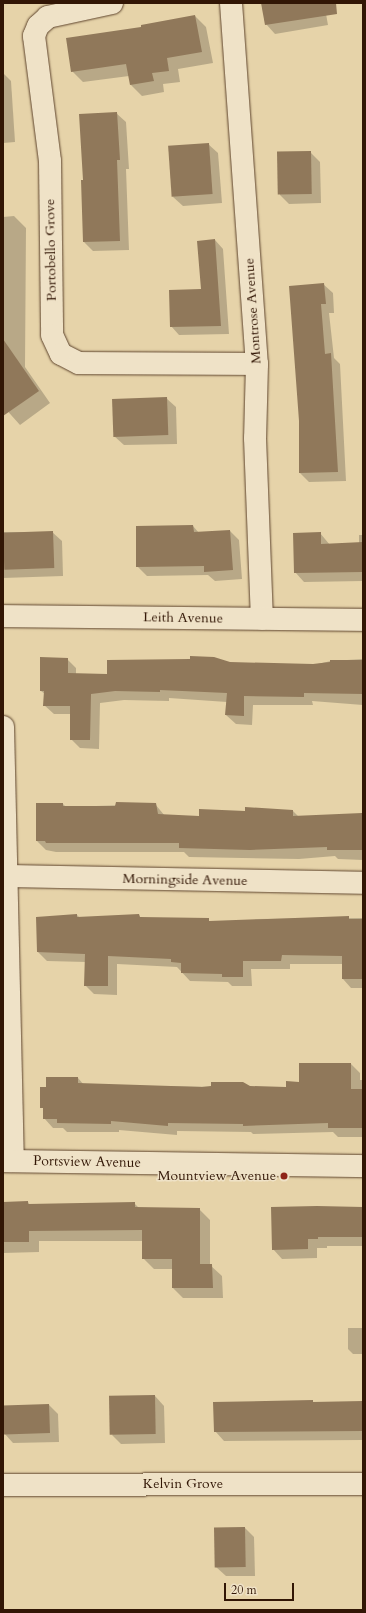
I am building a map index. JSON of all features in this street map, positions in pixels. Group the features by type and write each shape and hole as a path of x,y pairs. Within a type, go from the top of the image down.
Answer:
{"street":[{"name":"Portobello Grove","path":"112,3 48,17 38,26 34,36 50,161 52,335 61,354 78,363 257,364"},
{"name":"Montrose Avenue","path":"231,3 257,364 255,438 262,619"},
{"name":"Leith Avenue","path":"3,616 363,620"},
{"path":"3,727 6,876 8,1161"},
{"name":"Morningside Avenue","path":"6,876 363,883"},
{"name":"Portsview Avenue","path":"8,1161 363,1166"},
{"name":"Kelvin Grove","path":"3,1485 363,1484"}],"building":[{"path":"261,3 336,3 337,14 265,25"},
{"path":"195,15 202,52 167,58 169,71 152,73 154,81 130,85 126,64 71,72 66,38 141,27 141,25"},
{"path":"117,112 120,160 117,160 120,241 83,242 81,180 83,180 79,114"},
{"path":"209,143 213,194 172,197 168,146"},
{"path":"311,151 312,194 278,195 277,152"},
{"path":"215,239 221,326 170,327 169,290 201,289 197,241"},
{"path":"324,283 326,304 321,304 325,354 331,353 338,472 299,473 299,421 289,286"},
{"path":"3,339 39,391 3,416"},
{"path":"167,397 168,435 113,437 112,399"},
{"path":"193,525 194,532 230,530 233,570 204,572 204,566 136,567 136,526"},
{"path":"53,531 54,568 4,570 3,533"},
{"path":"321,532 321,544 363,542 363,572 294,573 293,533"},
{"path":"190,656 214,657 230,662 313,664 330,662 330,660 363,660 363,694 304,693 304,697 244,696 244,716 225,715 227,693 160,690 160,692 115,691 91,694 90,740 70,740 70,706 43,706 44,691 40,691 40,657 68,658 68,673 107,674 107,660 190,659"},
{"path":"116,802 156,803 158,814 199,816 199,809 245,811 245,807 293,810 293,816 362,813 363,850 327,850 327,847 250,850 179,848 179,843 46,843 45,841 36,841 36,803 63,803 63,806 115,806"},
{"path":"77,914 77,917 139,914 140,917 209,918 209,921 349,916 349,919 363,919 363,979 342,979 342,956 282,955 281,961 243,961 243,977 222,977 222,974 181,973 181,963 171,962 171,959 108,956 108,986 84,986 85,954 37,952 36,917"},
{"path":"299,1063 351,1063 351,1089 363,1089 363,1128 328,1128 328,1123 243,1126 243,1124 168,1123 168,1126 111,1121 111,1124 57,1123 57,1119 43,1119 43,1108 40,1108 40,1087 46,1087 46,1077 78,1077 78,1083 202,1087 211,1086 211,1082 243,1082 250,1086 286,1087 286,1081 299,1082"},
{"path":"28,1201 28,1204 135,1202 135,1207 200,1208 200,1264 212,1264 213,1288 172,1288 172,1259 142,1259 142,1230 29,1231 29,1242 3,1242 3,1202"},
{"path":"271,1207 363,1207 363,1237 318,1237 318,1239 308,1239 308,1249 272,1250"},
{"path":"155,1395 156,1434 110,1435 109,1396"},
{"path":"313,1400 313,1402 363,1401 363,1431 214,1432 213,1402"},
{"path":"49,1404 50,1433 4,1435 3,1406"},
{"path":"245,1527 246,1567 215,1568 214,1528"}],"place":[{"name":"Mountview Avenue","path":"284,1176"}]}
